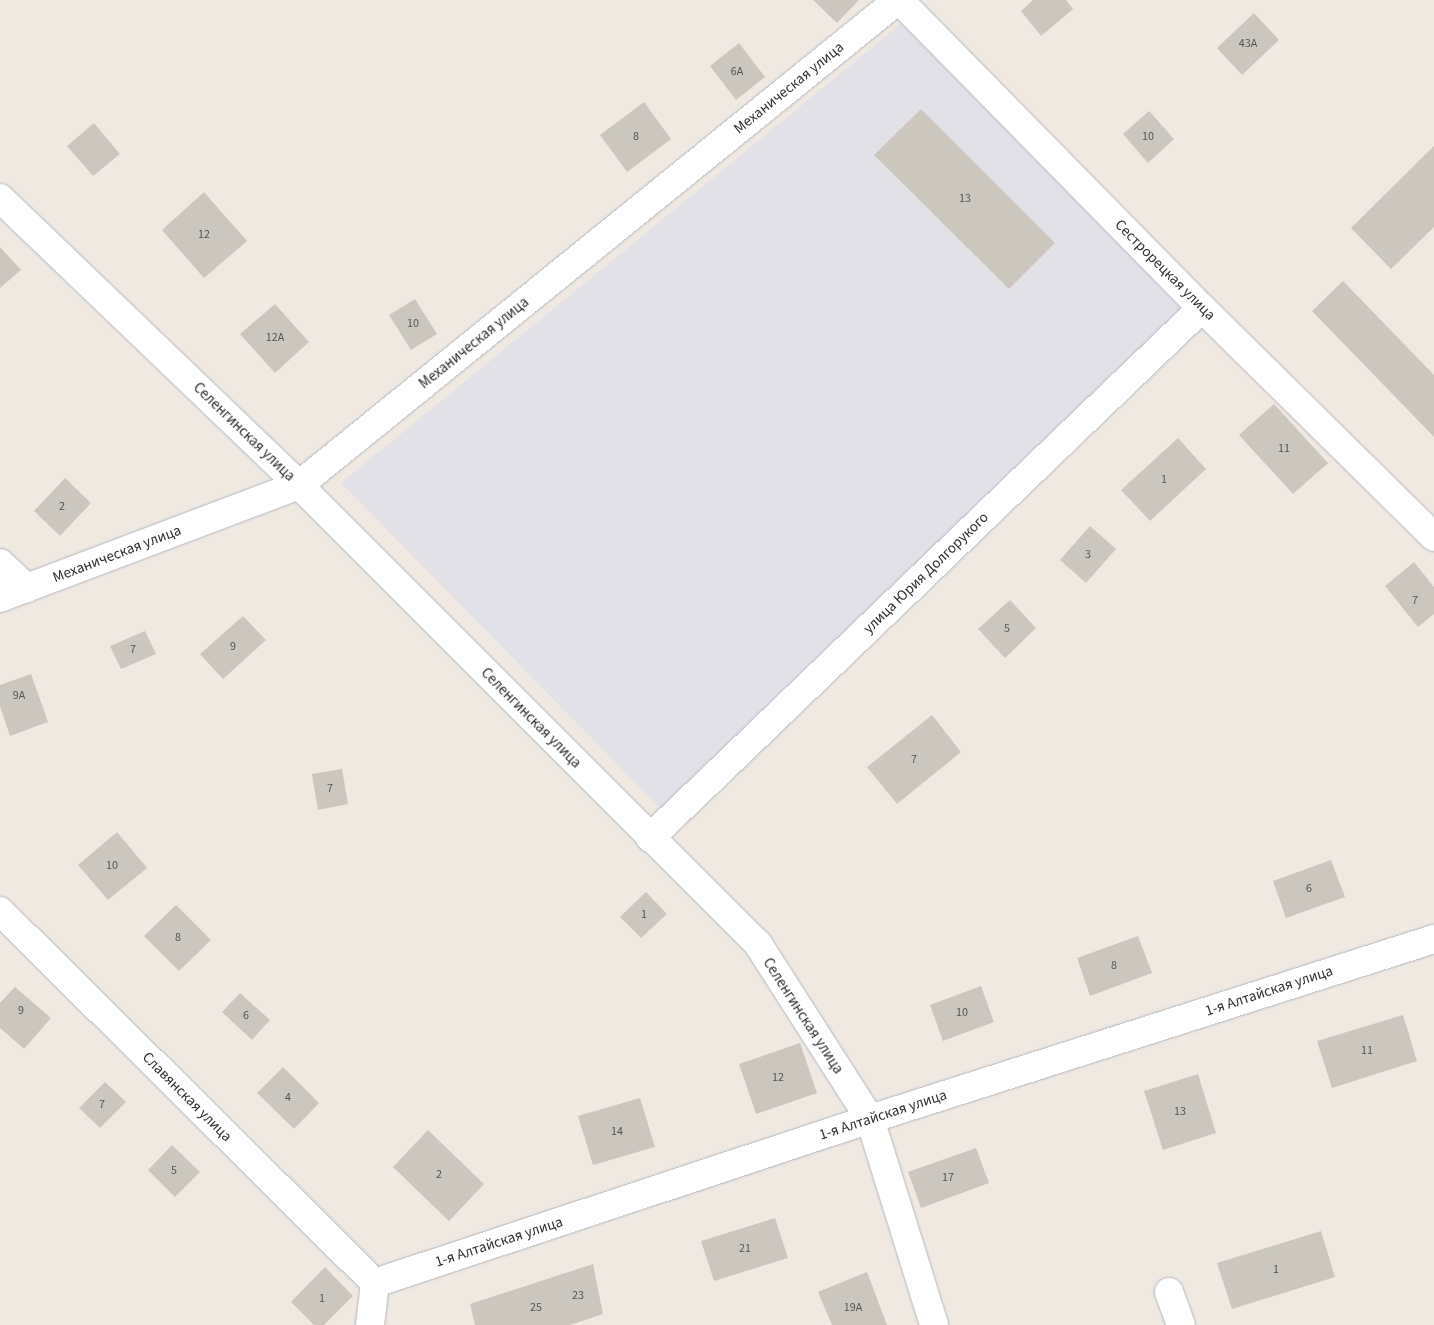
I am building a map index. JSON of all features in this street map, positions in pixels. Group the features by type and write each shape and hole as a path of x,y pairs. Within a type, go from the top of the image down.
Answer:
{"street":[{"name":"Сестрорецкая улица","path":"899,0 1202,308 1434,537"},
{"name":"Механическая улица","path":"0,598 300,485 899,0"},
{"name":"Селенгинская улица","path":"0,198 300,485 650,838 758,944 870,1119 934,1325"},
{"name":"улица Юрия Долгорукого","path":"650,838 1202,308"},
{"path":"0,563 27,588"},
{"name":"Славянская улица","path":"0,911 375,1283"},
{"name":"1-я Алтайская улица","path":"375,1283 870,1119 1434,939"},
{"path":"370,1325 375,1283"},
{"path":"1169,1292 1181,1325"}],"shaded area":[{"path":"902,23 1192,310 666,814 341,483"}],"building":[{"path":"813,0 859,0 837,23"},
{"path":"1033,0 1066,0 1073,9 1041,36 1021,11"},
{"path":"1254,13 1279,40 1242,75 1217,48"},
{"path":"739,43 765,77 736,100 710,66"},
{"path":"644,102 671,139 627,172 600,135"},
{"path":"921,109 1055,243 1009,289 874,155"},
{"path":"1149,111 1174,139 1148,163 1123,134"},
{"path":"94,123 120,154 93,176 67,146"},
{"path":"1434,146 1434,227 1391,269 1351,228"},
{"path":"204,192 247,241 204,278 162,230"},
{"path":"0,247 21,270 0,288"},
{"path":"1343,281 1434,375 1434,437 1312,311"},
{"path":"415,299 437,334 411,350 389,315"},
{"path":"275,304 309,342 275,373 240,334"},
{"path":"1274,404 1328,463 1293,494 1239,435"},
{"path":"1178,438 1206,469 1150,521 1121,490"},
{"path":"65,478 91,503 60,536 34,511"},
{"path":"1090,526 1116,549 1086,583 1060,560"},
{"path":"1414,562 1434,587 1434,614 1418,627 1385,586"},
{"path":"1010,600 1036,628 1005,658 978,629"},
{"path":"243,616 266,640 223,679 200,654"},
{"path":"145,631 156,654 121,669 110,646"},
{"path":"31,674 48,722 10,736 0,706 0,685"},
{"path":"932,715 961,752 897,804 867,767"},
{"path":"342,769 348,804 318,810 312,774"},
{"path":"117,832 147,868 108,900 78,865"},
{"path":"1331,860 1345,897 1286,918 1273,881"},
{"path":"646,892 667,914 641,938 620,917"},
{"path":"176,905 211,940 179,971 144,936"},
{"path":"1138,936 1152,973 1090,996 1077,958"},
{"path":"981,986 994,1022 943,1041 930,1005"},
{"path":"15,987 51,1018 24,1049 0,1028 0,1003"},
{"path":"240,993 270,1020 252,1040 222,1012"},
{"path":"1403,1015 1417,1061 1332,1088 1317,1041"},
{"path":"800,1043 817,1093 756,1114 739,1064"},
{"path":"283,1067 319,1103 294,1129 257,1093"},
{"path":"1198,1074 1216,1133 1163,1150 1144,1091"},
{"path":"105,1082 126,1102 100,1128 79,1108"},
{"path":"640,1098 655,1147 593,1165 578,1116"},
{"path":"428,1130 484,1184 449,1221 393,1167"},
{"path":"172,1145 200,1172 175,1197 148,1170"},
{"path":"976,1148 989,1183 921,1208 908,1172"},
{"path":"775,1218 788,1258 714,1281 701,1241"},
{"path":"1321,1231 1335,1277 1232,1309 1217,1263"},
{"path":"593,1264 603,1314 570,1325 475,1325 470,1304"},
{"path":"325,1267 353,1296 324,1325 314,1325 291,1302"},
{"path":"867,1272 887,1325 832,1325 818,1292"}]}
